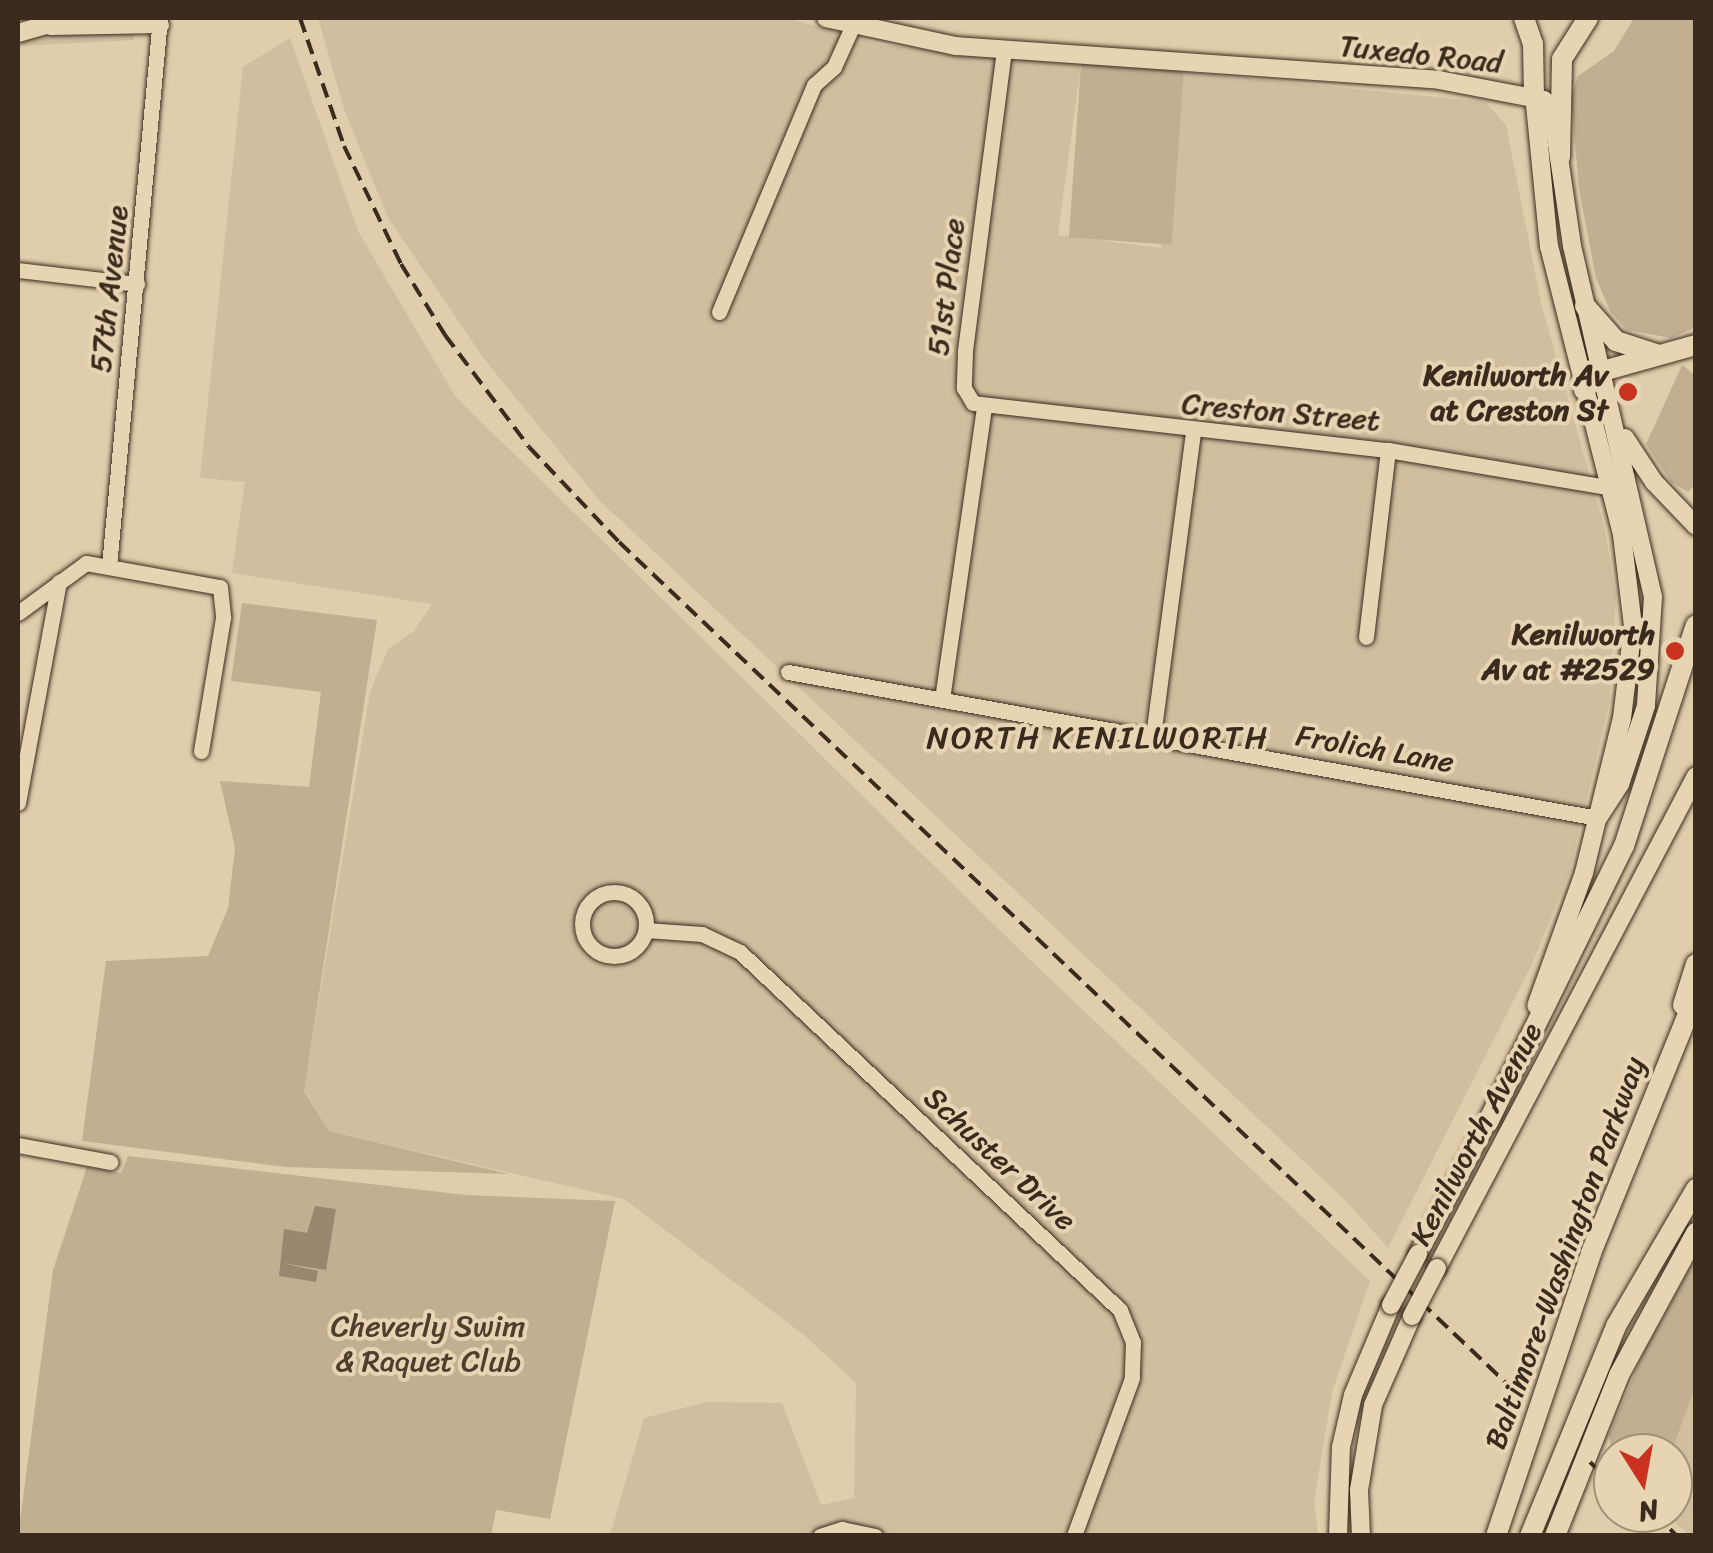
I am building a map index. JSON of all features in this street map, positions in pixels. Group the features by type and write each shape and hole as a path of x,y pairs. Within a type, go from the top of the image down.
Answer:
{"highway":[{"path":"1524,18 1533,44 1534,94"},
{"path":"1534,94 1553,80 1588,18"},
{"path":"1560,157 1562,59"},
{"path":"1585,306 1623,346 1646,354 1686,349"},
{"path":"1584,390 1603,371 1686,349"},
{"path":"1488,1122 1624,846 1696,625"},
{"path":"1664,1064 1696,964"},
{"name":"Baltimore-Washington Parkway","path":"1496,1536 1591,1252 1664,1064 1696,994"},
{"path":"1530,1536 1616,1326 1696,1189"},
{"path":"1555,1536 1619,1375 1696,1233"}],"main road":[{"path":"18,33 70,18"},
{"name":"Tuxedo Road","path":"826,18 927,42 1423,78 1534,94"},
{"name":"Kenilworth Avenue","path":"1534,94 1553,116 1585,306 1651,578 1653,660 1632,751 1598,818"},
{"name":"Kenilworth Avenue","path":"1338,1536 1341,1447 1352,1394 1391,1305 1488,1122 1568,926 1598,818 1632,640 1630,582 1546,230 1534,94"},
{"path":"1612,410 1646,473 1696,526"},
{"path":"1630,490 1681,512"},
{"name":"Kenilworth Avenue","path":"1361,1536 1359,1490 1373,1405 1412,1316 1696,776"}],"street":[{"path":"44,27 160,21"},
{"name":"57th Avenue","path":"109,566 160,21"},
{"path":"720,312 814,85 834,67 854,25"},
{"name":"51st Place","path":"984,408 967,397 964,362 1004,50"},
{"path":"18,270 137,284"},
{"path":"942,698 984,408"},
{"name":"Creston Street","path":"984,408 1388,450 1630,490"},
{"path":"1153,736 1193,432"},
{"path":"1366,637 1388,450"},
{"path":"18,613 86,564 220,587 220,642 201,750"},
{"path":"18,802 59,582"},
{"name":"Frolich Lane","path":"788,672 1598,818"},
{"path":"624,893 644,910 646,930 632,951 603,955 583,934 582,915 599,895 624,893"},
{"name":"Schuster Drive","path":"646,930 702,934 740,952 1120,1310 1133,1342 1132,1378 1074,1536"},
{"path":"18,1145 110,1162"},
{"path":"820,1536 842,1529 875,1536"}],"shaded area":[{"path":"18,18 134,18 134,40 18,46"},
{"path":"318,18 787,18 882,45 1081,64 1058,235 1161,248 1184,72 1485,102 1506,125 1541,303 1604,526 1616,597 1609,704 1569,874 1531,966 1388,1248 1347,1202 599,500 485,360 388,218 344,109"},
{"path":"290,38 358,231 455,396 1027,957 1370,1281 1332,1392 1314,1501 1318,1535 610,1535 644,1418 706,1402 782,1403 821,1505 854,1498 856,1383 804,1335 624,1199 329,1131 304,1090 370,692 388,649 414,631 432,604 232,573 245,482 200,478 243,67"},
{"path":"315,1206 336,1209 326,1270 282,1263 318,1271 316,1282 279,1276 284,1229 307,1233"},
{"path":"1695,1388 1695,1535 1687,1533 1693,1533 1693,1433 1678,1433"}],"green space":[{"path":"1634,18 1695,18 1696,327 1671,338 1627,330 1610,311 1596,278 1579,189 1571,97 1578,76 1614,51"},
{"path":"1081,64 1184,71 1172,245 1069,238"},
{"path":"1682,365 1695,375 1695,484 1688,492 1671,482 1646,444"},
{"path":"242,603 377,620 304,1091 329,1131 509,1174 286,1167 82,1141 106,961 208,956 228,908 235,848 220,781 309,787 321,692 231,681"},
{"name":"Cheverly Swim & Raquet Club","path":"128,1156 466,1195 615,1201 550,1519 496,1510 491,1536 18,1536 53,1270 87,1167 121,1173"},
{"path":"1695,1259 1695,1388 1678,1433 1610,1433 1642,1356"}],"railway":[{"path":"300,18 344,146 401,264 445,335 529,447 619,542 1520,1396"},
{"path":"1590,1462 1593,1465"},
{"path":"1674,1533 1677,1536"}],"place":[{"name":"Kenilworth Av at Creston St","path":"1628,392"},
{"name":"Kenilworth Av at #2529","path":"1675,651"}],"district":[{"name":"NORTH KENILWORTH","path":"1098,738"}]}
